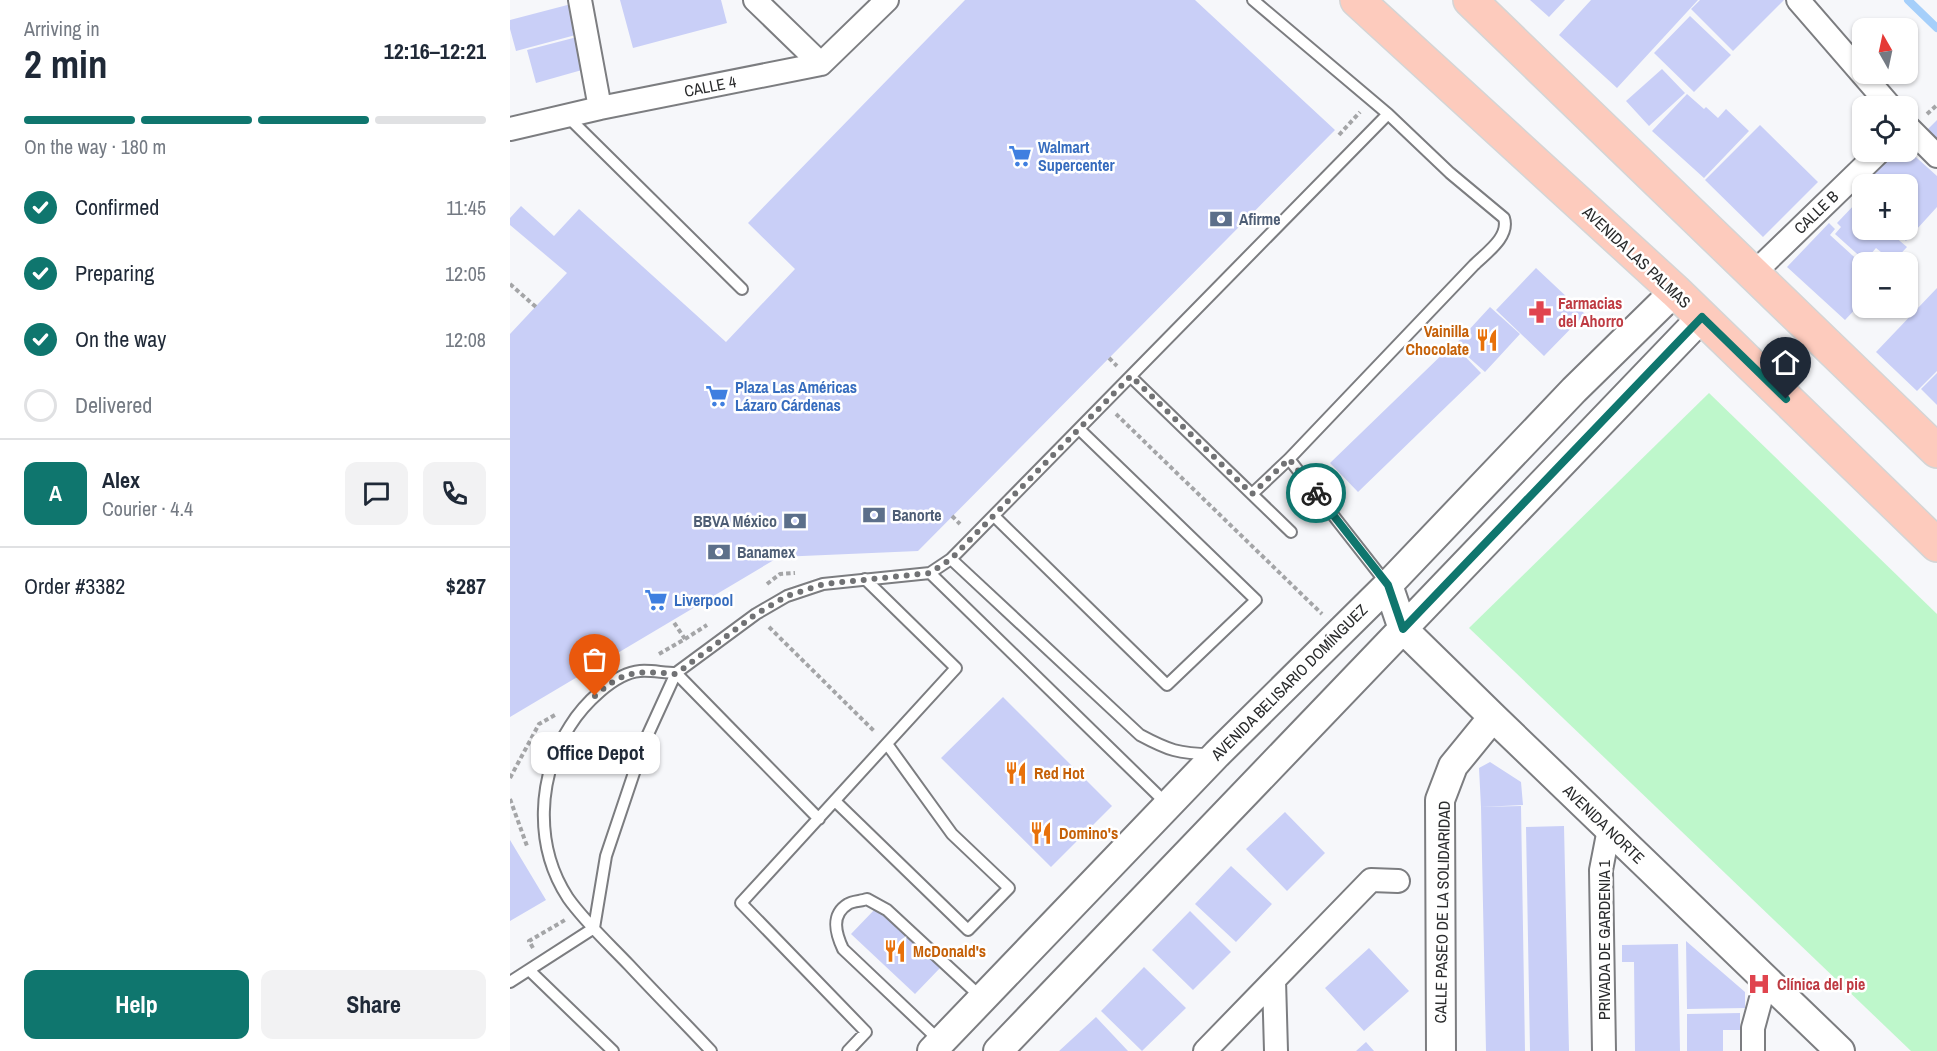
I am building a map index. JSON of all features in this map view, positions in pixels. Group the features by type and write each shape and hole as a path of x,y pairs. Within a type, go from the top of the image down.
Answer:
{"main road":[{"name":"AVENIDA LAS PALMAS","path":"1357,0 1675,291 1937,545"},
{"path":"1470,0 1937,451"}],"street":[{"path":"580,0 600,108"},
{"path":"755,0 821,64 887,0"},
{"path":"1798,0 1881,96"},
{"name":"CALLE 4","path":"510,129 600,108 821,64"},
{"path":"1918,137 1937,156"},
{"name":"CALLE B","path":"1754,273 1868,162"},
{"name":"AVENIDA BELISARIO DOMÍNGUEZ","path":"937,1046 1216,754 1388,585 1574,390 1675,291"},
{"path":"998,1051 1702,317"},
{"path":"1574,390 1605,417"},
{"name":"AVENIDA NORTE","path":"1388,585 1403,629 1840,1051"},
{"name":"CALLE PASEO DE LA SOLIDARIDAD","path":"1441,1051 1440,800 1453,766 1492,717"},
{"name":"PRIVADA DE GARDENIA 1","path":"1604,1051 1601,870 1609,829"},
{"path":"1206,1051 1371,880 1398,881"},
{"path":"1274,980 1276,1051"},
{"path":"1753,1051 1753,1029 1766,980"}],"lane":[{"path":"1252,494 1289,459 1503,235 1506,225 1504,218 1450,173 1388,114 1254,0"},
{"path":"510,982 594,928 606,856 644,743 676,674 756,614 787,596 824,584 930,573 951,559 1388,114"},
{"path":"567,115 742,289"},
{"path":"1131,376 1291,532"},
{"path":"994,516 1167,685 1256,600 1079,429"},
{"path":"1289,459 1388,585"},
{"path":"951,559 1140,735 1161,746 1185,754 1216,754"},
{"path":"930,573 1168,805"},
{"path":"848,1051 866,1032 741,903 956,668 865,579"},
{"path":"711,1051 594,928 568,897 551,861 543,822 546,782 558,744 580,710 610,683 638,671 676,674 819,819"},
{"path":"835,801 968,930 1009,888 952,834 887,744"},
{"path":"937,1046 843,949 836,932 837,916 848,904 867,899 887,910 983,998"},
{"path":"529,970 613,1051"}],"path":[{"path":"1331,143 1371,100"},
{"path":"510,284 536,307"},
{"path":"1109,358 1119,368 1094,394 1339,631"},
{"path":"952,516 962,526"},
{"path":"802,572 780,574 747,600 756,614 887,744"},
{"path":"685,639 712,622"}],"green space":[{"path":"1709,393 1937,614 1937,1051 1911,1051 1469,628"}],"building":[{"path":"620,0 721,0 727,23 633,48"},
{"path":"965,0 1195,0 1335,130 918,551 779,557 510,717 510,334 567,273 510,225 510,218 521,206 554,236 579,209 726,342 795,269 748,223"},
{"path":"1530,0 1565,0 1549,17"},
{"path":"1591,0 1698,0 1617,88 1559,35"},
{"path":"1700,0 1784,0 1733,51 1691,9"},
{"path":"575,3 583,33 516,51 510,20"},
{"path":"1690,16 1731,55 1694,92 1654,53"},
{"path":"581,36 589,68 536,83 527,50"},
{"path":"1662,69 1685,93 1649,126 1626,101"},
{"path":"1687,94 1718,118 1726,109 1749,131 1704,178 1652,131"},
{"path":"1937,120 1937,140 1927,130"},
{"path":"1760,125 1818,182 1763,237 1705,180"},
{"path":"1918,159 1937,176 1937,207 1918,228 1918,174 1872,174 1884,162 1918,162"},
{"path":"1852,207 1852,240 1899,240 1907,247 1902,252 1881,252 1876,248 1873,252 1855,252 1835,234 1841,227 1837,223"},
{"path":"1829,223 1835,229 1830,235 1852,255 1852,313 1845,320 1787,267"},
{"name":"Farmacias del Ahorro","path":"1536,268 1585,314 1544,356 1496,310"},
{"path":"1937,288 1937,371 1917,391 1876,352 1908,318 1918,318 1918,308"},
{"name":"Vainilla Chocolate","path":"1490,307 1520,334 1485,372 1455,345"},
{"path":"1453,344 1481,373 1358,492 1330,463"},
{"path":"1937,373 1937,405 1921,389"},
{"path":"1003,697 1112,806 1051,867 941,758"},
{"path":"1490,762 1521,782 1523,805 1481,807 1479,768"},
{"path":"1521,806 1525,1051 1486,1051 1481,807"},
{"path":"1285,812 1325,853 1287,891 1246,849"},
{"path":"1564,826 1569,1051 1530,1051 1526,827"},
{"path":"510,840 546,900 510,921"},
{"path":"1231,866 1272,904 1236,942 1195,904"},
{"name":"McDonald's","path":"876,908 940,968 915,994 851,934"},
{"path":"1190,911 1231,952 1193,990 1152,950"},
{"path":"1686,941 1745,992 1745,1008 1687,1009"},
{"path":"1678,944 1680,1051 1635,1051 1634,962 1622,962 1622,945"},
{"path":"1369,948 1409,991 1364,1031 1325,988"},
{"path":"1144,967 1186,1008 1142,1051 1101,1011"},
{"path":"1740,1013 1740,1030 1723,1030 1723,1051 1687,1051 1687,1014"},
{"path":"1096,1017 1128,1051 1059,1051"},
{"path":"1366,1042 1374,1051 1356,1051"}],"waterway":[{"path":"1908,0 1937,28"}],"way so far":[{"path":"595,696 610,683 638,671 676,674 718,640 787,596 824,584 930,573 951,559 1131,376 1252,494 1289,459 1316,493"}],"place":[{"name":"Walmart Supercenter","path":"1020,156"},
{"name":"Afirme","path":"1221,219"},
{"name":"Farmacias del Ahorro","path":"1540,312"},
{"name":"Vainilla Chocolate","path":"1487,340"},
{"name":"Plaza Las Américas Lázaro Cárdenas","path":"717,396"},
{"name":"Banorte","path":"874,515"},
{"name":"BBVA México","path":"795,521"},
{"name":"Banamex","path":"719,552"},
{"name":"Liverpool","path":"656,600"},
{"name":"Office Depot","path":"595,696"},
{"name":"Red Hot","path":"1016,773"},
{"name":"Domino's","path":"1041,833"},
{"name":"McDonald's","path":"895,951"},
{"name":"Clínica del pie","path":"1759,984"}],"route":[{"path":"1316,493 1388,585 1403,629 1702,317 1786,399"}]}
